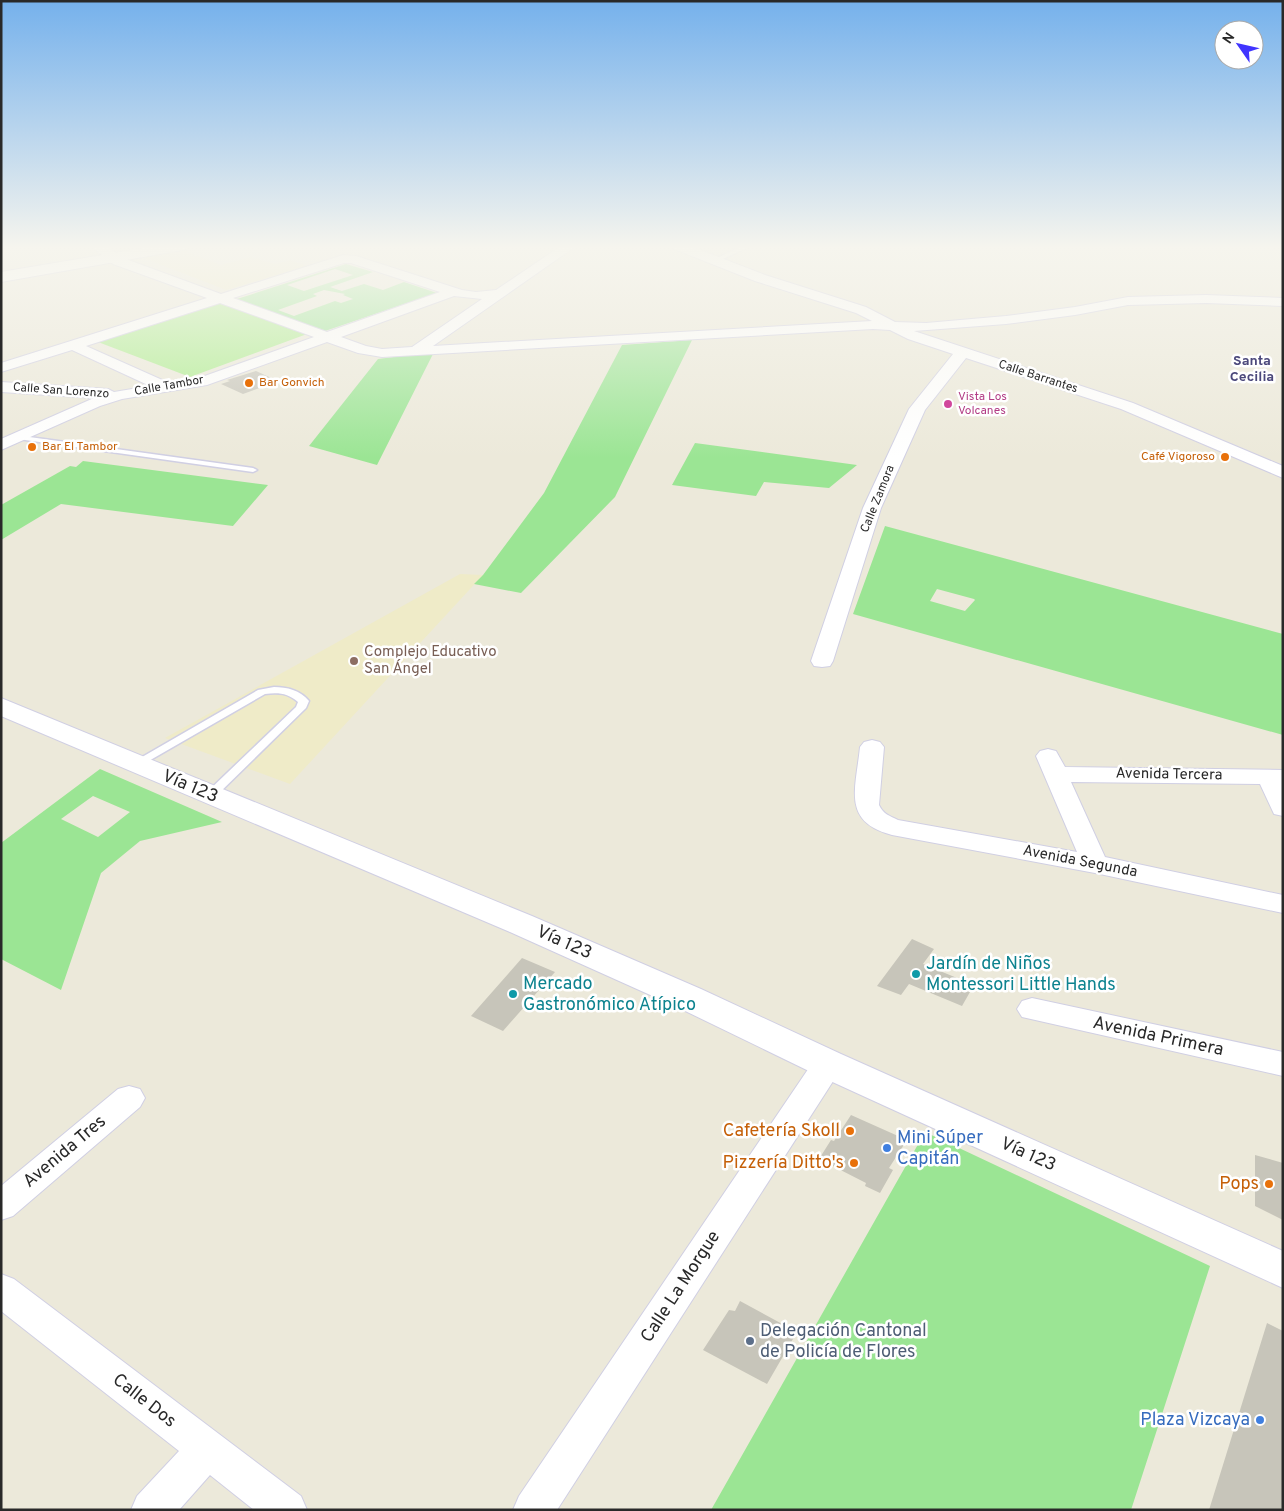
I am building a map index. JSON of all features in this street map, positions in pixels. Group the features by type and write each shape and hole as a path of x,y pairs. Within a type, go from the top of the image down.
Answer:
{"main road":[{"name":"Vía 123","path":"1,706 527,927 689,998 828,1064 1283,1270"}],"street":[{"path":"1,368 163,317"},
{"path":"271,317 371,352 412,353 490,346 894,325 926,327 1032,317"},
{"name":"Calle Tambor","path":"1,445 94,403 120,395 202,382 384,317"},
{"path":"412,353 464,317"},
{"name":"Calle Barrantes","path":"875,317 914,336 1127,406 1175,425 1282,473"},
{"path":"73,346 168,388"},
{"name":"Calle Zamora","path":"822,661 872,508 917,409 962,352"},
{"name":"Calle San Lorenzo","path":"1,387 120,395"},
{"name":"Avenida Segunda","path":"872,747 867,805 870,813 878,822 892,827 1095,864 1283,904"},
{"name":"Avenida Tercera","path":"1095,864 1052,765 1276,777"},
{"path":"1276,777 1283,808"},
{"name":"Avenida Primera","path":"1032,1009 1283,1064"},
{"name":"Calle La Morgue","path":"533,1510 828,1064"},
{"name":"Avenida Tres","path":"1,1206 129,1098"},
{"name":"Calle Dos","path":"1,1290 287,1510"},
{"path":"151,1510 207,1450"}],"lane":[{"path":"18,438 253,470"},
{"path":"136,764 262,692 276,688 299,696 304,701 300,708 210,795"}],"shaded area":[{"name":"Complejo Educativo San Ángel","path":"460,574 483,575 290,784 165,738"}],"green space":[{"path":"176,317 260,317 307,334 190,377 98,342"},
{"path":"285,317 368,317 325,331"},
{"path":"692,340 615,497 521,593 474,584 483,575 544,493 622,345"},
{"path":"434,352 377,465 309,446 378,359"},
{"path":"695,443 857,465 829,488 764,482 756,496 672,485"},
{"path":"83,461 268,485 233,526 61,504 1,540 1,505 70,466 76,467"},
{"path":"885,526 1283,634 1283,735 853,614","holes":["937,589 974,599 965,611 930,601"]},
{"path":"100,769 222,822 140,841 101,873 61,990 1,959 1,843","holes":["93,796 130,812 98,837 61,819"]},
{"path":"925,1132 1210,1266 1131,1510 711,1510"}],"building":[{"name":"Bar Gonvich","path":"256,371 278,381 243,394 221,384 230,381 227,380"},
{"name":"Jardín de Niños Montessori Little Hands","path":"912,939 934,949 923,964 974,985 962,1006 909,984 901,995 877,986"},
{"name":"Mercado Gastronómico Atípico","path":"522,958 555,972 503,1031 471,1016"},
{"path":"851,1115 907,1140 889,1168 893,1170 880,1193 865,1186 866,1183 819,1159 831,1140 834,1141"},
{"name":"Pops","path":"1255,1155 1283,1163 1283,1220 1255,1206"},
{"name":"Delegación Cantonal de Policía de Flores","path":"740,1301 797,1332 767,1384 703,1350 729,1310 735,1311"},
{"name":"Plaza Vizcaya","path":"1267,1323 1283,1331 1283,1510 1209,1510"}],"place":[{"name":"Bar Gonvich","path":"249,383"},
{"name":"Vista Los Volcanes","path":"948,404"},
{"name":"Bar El Tambor","path":"32,447"},
{"name":"Café Vigoroso","path":"1225,457"},
{"name":"Complejo Educativo San Ángel","path":"354,661"},
{"name":"Jardín de Niños Montessori Little Hands","path":"916,974"},
{"name":"Mercado Gastronómico Atípico","path":"513,994"},
{"name":"Cafetería Skoll","path":"850,1131"},
{"name":"Mini Súper Capitán","path":"887,1148"},
{"name":"Pizzería Ditto's","path":"854,1163"},
{"name":"Pops","path":"1269,1184"},
{"name":"Delegación Cantonal de Policía de Flores","path":"750,1341"},
{"name":"Plaza Vizcaya","path":"1260,1420"}],"district":[{"name":"Santa Cecilia","path":"1252,370"}]}
